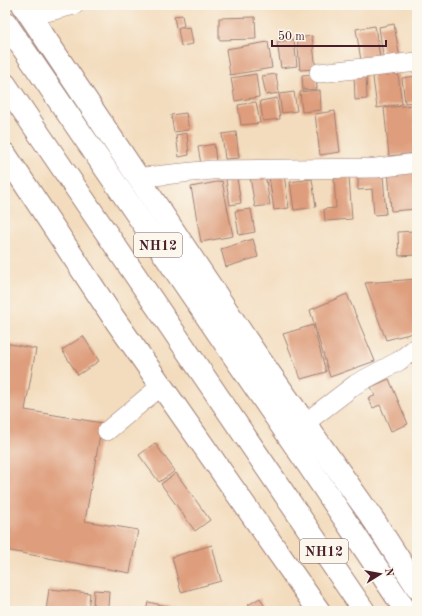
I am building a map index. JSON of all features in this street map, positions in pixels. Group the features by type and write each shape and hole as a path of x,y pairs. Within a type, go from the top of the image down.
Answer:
{"main road":[{"path":"27,10 256,354 375,522 417,587"},
{"name":"NH12","path":"5,22 311,469 406,611"},
{"name":"NH12","path":"5,84 364,611"},
{"path":"5,154 111,314 318,611"}],"street":[{"path":"27,10 74,5"},
{"path":"319,73 417,62"},
{"path":"139,179 144,177 212,170 376,168 417,163"},
{"path":"305,423 356,384 400,361 417,347"},
{"path":"107,431 161,386"}],"building":[{"path":"182,15 184,26 176,28 174,16"},
{"path":"255,17 256,39 219,40 219,18"},
{"path":"394,24 400,59 384,62 379,27"},
{"path":"375,26 381,64 362,67 356,29"},
{"path":"190,27 193,44 181,46 178,29"},
{"path":"312,36 316,69 300,70 297,38"},
{"path":"294,39 297,66 281,68 277,42"},
{"path":"268,42 272,68 230,75 226,49"},
{"path":"397,67 402,104 377,108 372,70"},
{"path":"256,74 259,97 235,101 231,78"},
{"path":"276,74 279,93 266,95 262,76"},
{"path":"316,74 317,89 303,90 302,75"},
{"path":"354,74 366,74 367,99 355,100"},
{"path":"416,76 417,102 405,103 402,78"},
{"path":"320,90 321,110 302,112 300,92"},
{"path":"294,92 297,111 282,113 279,94"},
{"path":"277,98 280,119 263,121 260,101"},
{"path":"256,102 260,123 241,125 238,105"},
{"path":"413,105 417,153 389,156 384,108"},
{"path":"335,111 340,152 320,155 315,114"},
{"path":"186,113 189,130 174,132 171,115"},
{"path":"236,132 239,158 225,159 222,134"},
{"path":"187,133 189,155 179,157 176,135"},
{"path":"214,144 216,162 201,164 198,147"},
{"path":"416,167 417,209 391,211 388,169"},
{"path":"265,174 270,205 255,207 250,177"},
{"path":"284,175 289,208 274,210 269,177"},
{"path":"383,175 386,214 374,215 372,189 358,190 358,178"},
{"path":"349,177 352,219 325,221 324,209 336,208 334,178"},
{"path":"237,178 241,203 230,205 226,180"},
{"path":"312,179 316,207 294,210 290,182"},
{"path":"222,181 233,236 201,242 191,187"},
{"path":"251,209 255,232 239,235 235,211"},
{"path":"414,231 416,255 399,256 398,232"},
{"path":"253,239 258,257 226,267 221,249"},
{"path":"417,279 417,332 386,340 365,283"},
{"path":"347,294 375,361 330,377 310,310"},
{"path":"313,325 326,372 301,379 283,334"},
{"path":"83,336 99,361 78,375 62,350"},
{"path":"5,343 36,349 25,410 102,423 85,521 138,530 130,573 5,550"},
{"path":"389,379 408,424 391,431 380,405 373,408 368,398 375,396 371,387"},
{"path":"155,443 175,471 159,482 139,455"},
{"path":"176,473 210,520 195,531 161,484"},
{"path":"212,545 221,581 181,592 172,557"},
{"path":"49,589 90,593 88,611 46,611"},
{"path":"94,590 109,591 108,607 93,606"},
{"path":"260,598 267,611 251,611 248,605"},
{"path":"148,602 186,610 146,611"}]}
